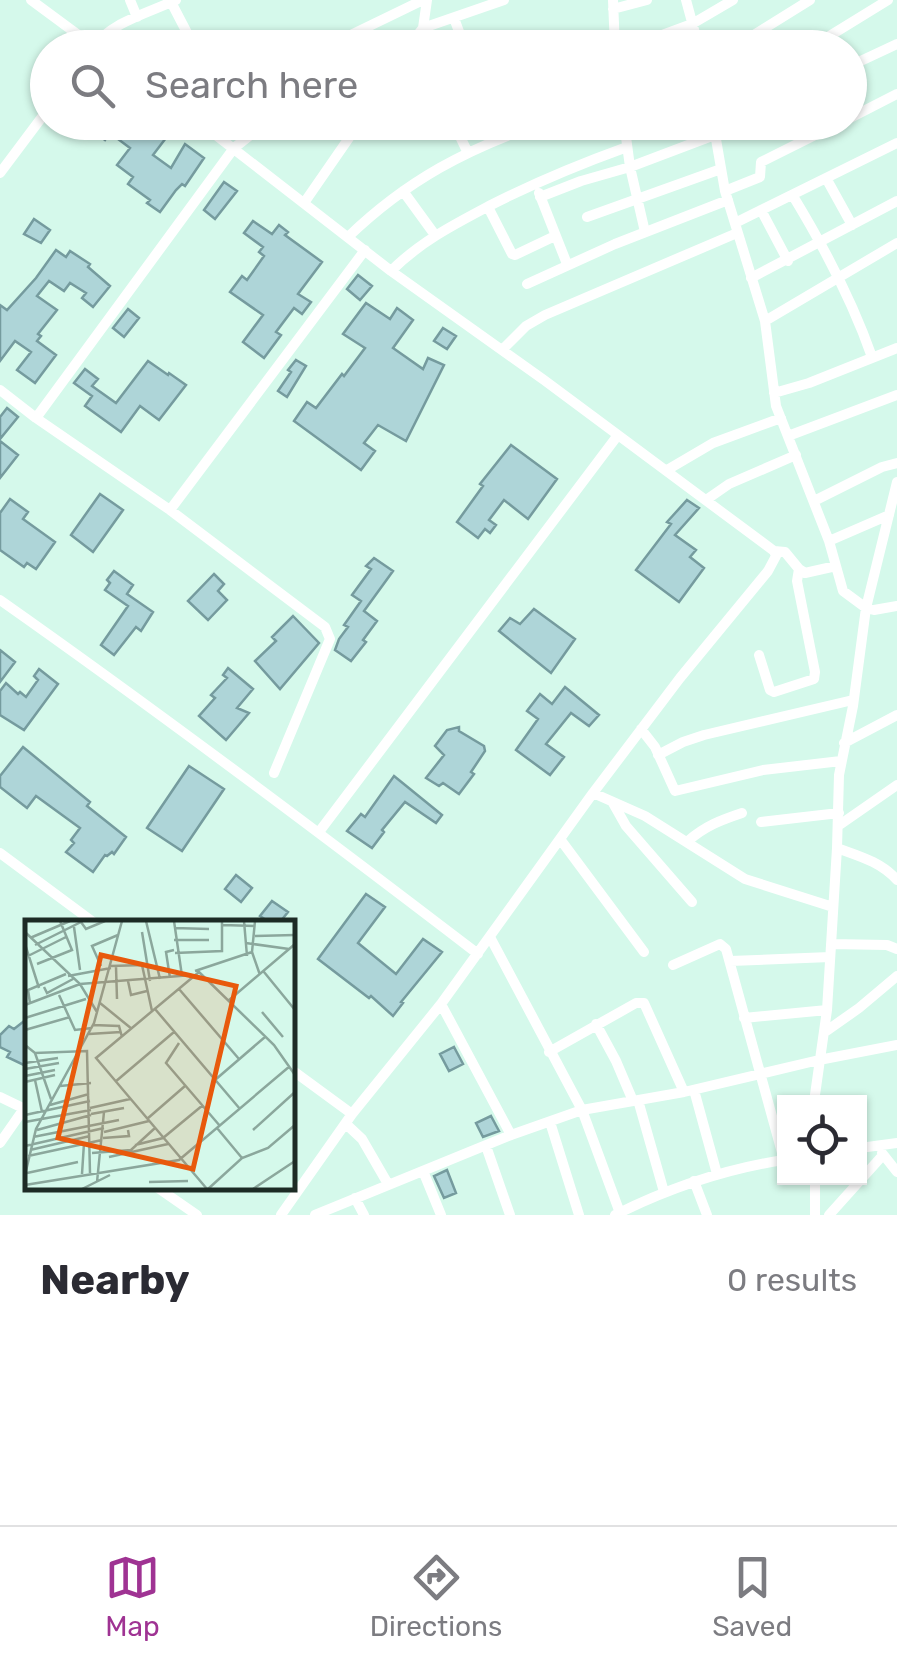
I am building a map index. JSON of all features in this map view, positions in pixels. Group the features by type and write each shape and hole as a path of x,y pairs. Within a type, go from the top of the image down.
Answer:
{"street":[{"path":"32,0 72,30"},
{"path":"130,0 137,17"},
{"path":"362,30 425,0 423,28 504,0"},
{"path":"615,30 613,4 647,0"},
{"path":"686,0 694,30"},
{"path":"761,30 810,0"},
{"path":"839,30 888,0"},
{"path":"112,30 173,1 187,30"},
{"path":"680,30 728,1"},
{"path":"454,18 458,30"},
{"path":"867,58 897,44"},
{"path":"867,109 897,94"},
{"path":"0,173 30,133"},
{"path":"223,140 391,270 774,551 784,552 799,569 805,572 836,566"},
{"path":"36,418 234,148 244,140"},
{"path":"304,203 348,140"},
{"path":"461,140 467,152"},
{"path":"348,237 402,191 467,152 498,140"},
{"path":"626,140 645,232"},
{"path":"540,197 630,167 688,140"},
{"path":"716,140 727,196 765,322 774,393 829,541 842,591 866,608 897,606"},
{"path":"527,284 727,196 760,177 761,162 805,140"},
{"path":"502,350 545,314 736,228 761,210 897,143"},
{"path":"391,270 435,235 534,183 627,147"},
{"path":"587,217 721,169"},
{"path":"826,178 852,225"},
{"path":"534,183 568,264"},
{"path":"402,191 435,235"},
{"path":"793,196 855,311 872,358"},
{"path":"751,278 897,201"},
{"path":"488,207 516,256 556,236"},
{"path":"761,210 788,261"},
{"path":"765,322 897,243"},
{"path":"170,510 365,250"},
{"path":"774,393 897,348"},
{"path":"0,390 170,510 325,627 330,638 274,774"},
{"path":"788,436 897,394"},
{"path":"667,470 713,443 781,418"},
{"path":"319,832 618,435"},
{"path":"706,500 730,484 796,455"},
{"path":"814,501 897,462"},
{"path":"815,1095 827,1010 841,762 866,608 897,482"},
{"path":"829,541 889,515"},
{"path":"884,541 897,534"},
{"path":"281,1215 290,1210 349,1119 442,1004 641,729 768,571 775,560 774,551"},
{"path":"760,654 770,690 774,692 814,679 816,672 797,581 799,569"},
{"path":"0,600 112,678 478,954"},
{"path":"658,755 704,735 854,700"},
{"path":"844,743 897,715"},
{"path":"641,729 652,742 674,791 762,770 841,762"},
{"path":"838,826 897,785"},
{"path":"593,793 645,816 745,879 832,908"},
{"path":"613,802 626,826 692,902"},
{"path":"688,842 715,821 742,812"},
{"path":"762,822 839,814"},
{"path":"560,839 644,952"},
{"path":"837,848 868,858 895,873"},
{"path":"0,853 90,920"},
{"path":"490,937 582,1110 617,1214 694,1181 777,1161"},
{"path":"672,965 720,944 726,949 777,1135"},
{"path":"831,944 897,948"},
{"path":"730,961 830,958"},
{"path":"825,1032 897,976"},
{"path":"549,1052 636,1003 644,1003 688,1091 718,1174"},
{"path":"442,1004 512,1135"},
{"path":"744,1018 827,1010"},
{"path":"596,1024 635,1101 664,1192"},
{"path":"315,1215 582,1110 897,1045"},
{"path":"295,1073 349,1119 388,1184"},
{"path":"0,1098 25,1110"},
{"path":"0,1143 25,1111"},
{"path":"550,1122 579,1215"},
{"path":"829,1215 880,1151 897,1143"},
{"path":"486,1146 510,1215"},
{"path":"867,1149 880,1151 897,1172"},
{"path":"423,1171 441,1215"},
{"path":"694,1181 707,1215"},
{"path":"815,1185 815,1215"},
{"path":"161,1190 197,1215"},
{"path":"356,1198 364,1215"}],"building":[{"path":"119,140 164,140 153,155 171,168 185,144 204,158 160,212 128,184 133,177 117,165 130,148"},
{"path":"224,182 237,191 215,219 204,210"},
{"path":"34,219 50,230 41,243 24,234"},
{"path":"253,221 272,234 279,225 288,232 285,235 322,262 298,294 311,302 302,314 294,308 276,332 281,335 264,358 243,342 263,315 230,292 242,276 247,280 264,256 259,252 263,247 244,233"},
{"path":"56,250 66,257 70,251 90,264 88,267 110,286 93,307 82,298 86,293 70,283 64,291 49,281 37,296 57,310 37,341 56,355 35,383 17,370 31,352 15,341 0,361 0,305 7,310"},
{"path":"358,275 372,286 360,300 347,289"},
{"path":"366,303 390,319 397,308 413,320 393,348 423,369 428,358 444,365 406,441 378,425 364,443 375,451 361,470 294,421 307,402 316,408 365,348 343,334"},
{"path":"128,309 139,318 124,337 113,328"},
{"path":"443,328 456,336 447,349 434,341"},
{"path":"296,360 306,366 287,397 278,391"},
{"path":"148,361 186,385 159,420 140,406 121,432 85,406 92,396 74,383 85,369 98,379 92,386 116,403"},
{"path":"7,408 18,417 0,439 0,417"},
{"path":"0,441 18,455 0,478"},
{"path":"511,445 557,479 528,519 504,500 489,520 496,525 490,533 485,529 478,538 457,522"},
{"path":"100,494 123,510 93,552 71,535"},
{"path":"10,499 28,512 23,519 55,542 36,569 27,563 24,567 0,550 0,513"},
{"path":"687,500 699,508 675,535 696,550 690,557 704,568 679,602 636,570 671,524 667,522"},
{"path":"374,558 393,571 364,611 377,621 351,661 335,650 348,627 344,625 361,601 352,595 371,569 366,566"},
{"path":"114,571 133,585 127,594 153,612 141,631 136,627 114,655 101,645 128,606 105,590"},
{"path":"214,574 224,584 218,591 227,600 208,620 188,601"},
{"path":"534,609 575,639 551,673 499,631 510,618 520,624"},
{"path":"293,616 319,643 280,689 255,661 276,641 272,637"},
{"path":"0,650 15,662 0,682"},
{"path":"228,668 253,689 237,708 249,713 226,740 199,716 215,698 211,695 227,678 223,675"},
{"path":"39,669 58,684 24,730 0,715 0,691 6,683 26,697 38,680 34,676"},
{"path":"565,687 599,715 589,726 571,713 546,744 564,757 550,775 516,750 538,719 527,711 540,694 552,704"},
{"path":"459,727 485,751 459,794 426,778 444,755 435,746 447,730"},
{"path":"23,747 126,837 93,872 66,852 80,828 36,796 27,808 0,787 0,776"},
{"path":"189,766 224,789 182,851 147,828"},
{"path":"394,776 442,815 436,823 405,802 372,848 347,831 361,814 365,817"},
{"path":"236,875 252,888 241,902 225,889"},
{"path":"366,894 385,907 358,943 396,974 423,939 442,952 393,1016 318,959"},
{"path":"272,901 288,912 282,920 260,916"},
{"path":"25,1020 25,1066 7,1057 10,1052 0,1047 0,1035 9,1026 14,1029"},
{"path":"454,1047 463,1064 449,1071 440,1054"},
{"path":"491,1116 499,1131 483,1137 476,1123"},
{"path":"447,1170 456,1193 444,1198 434,1176"}]}
